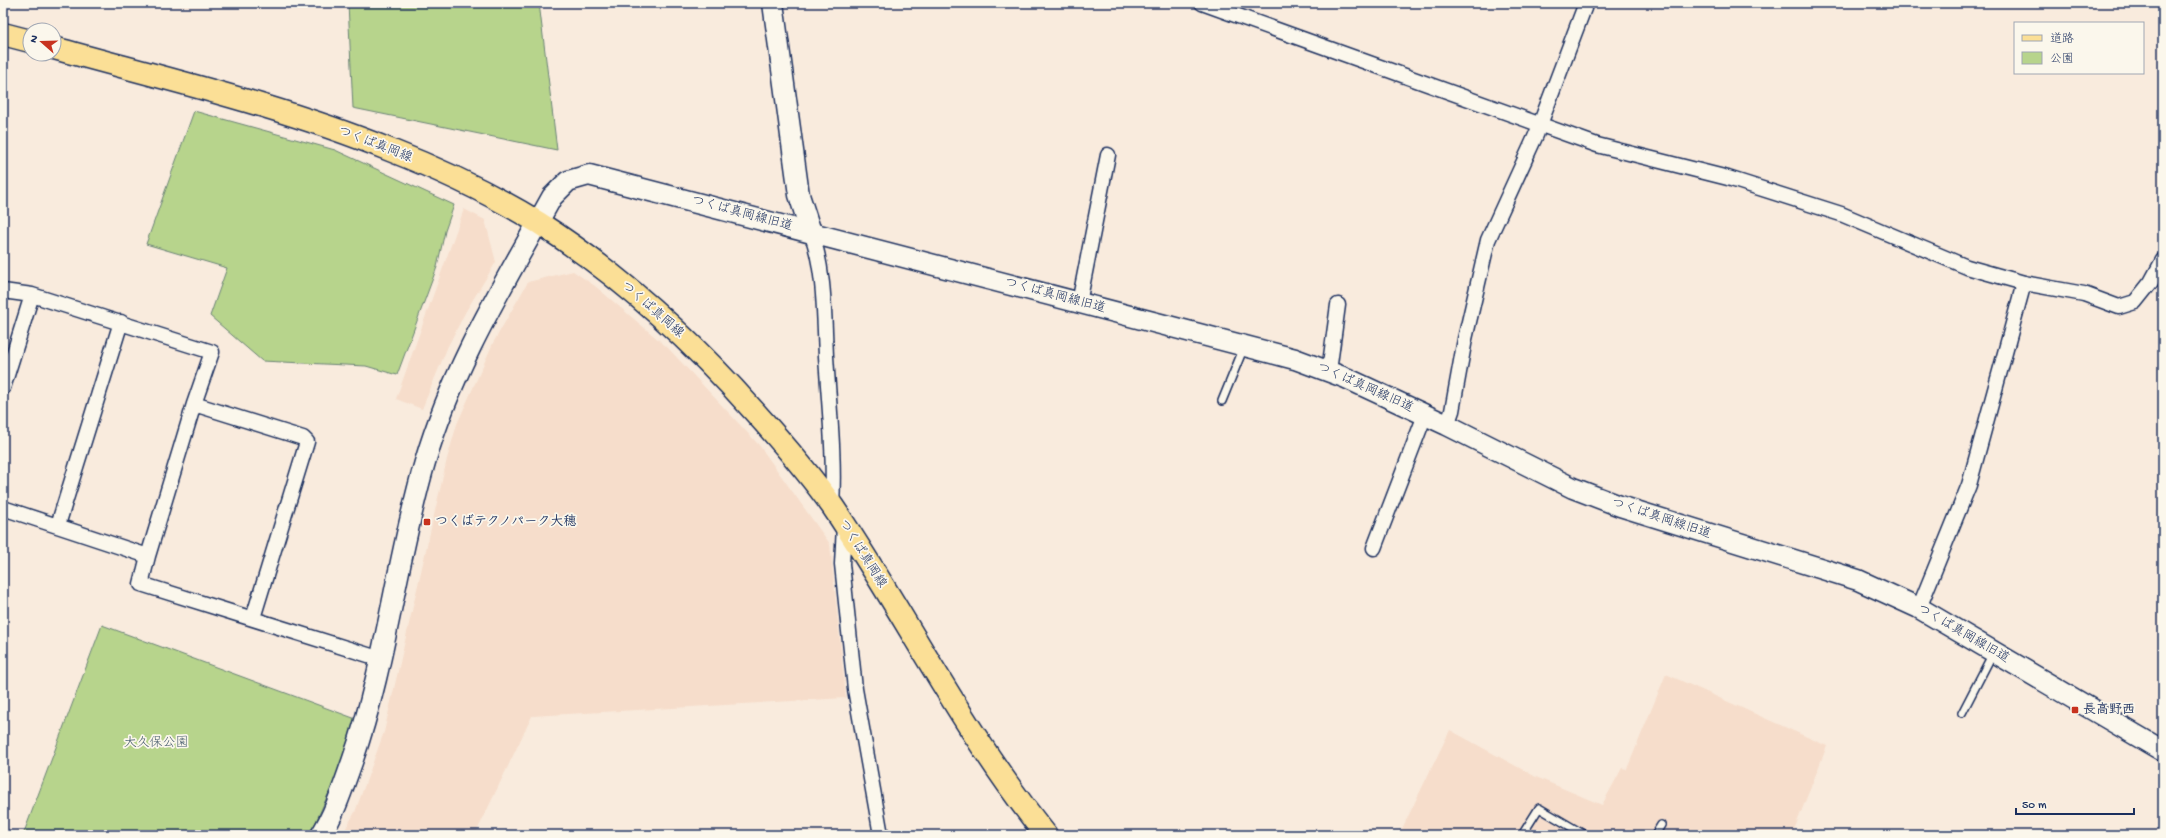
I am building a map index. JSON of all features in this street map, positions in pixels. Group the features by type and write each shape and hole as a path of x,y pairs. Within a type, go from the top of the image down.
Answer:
{"main road":[{"path":"3,34 22,39"},
{"name":"つくば真岡線","path":"62,50 285,113 356,137 440,171 490,195 538,222 616,279 667,321 705,357 788,449 832,506 1003,780 1046,835"}],"street":[{"path":"773,3 799,195 819,262 833,473 832,506"},
{"path":"1202,3 1597,145 1728,178 1841,214 1967,267 2024,283 2084,294 2119,307 2135,302 2151,282 2163,260"},
{"path":"1447,425 1452,411 1465,339 1488,240 1540,125 1586,3"},
{"path":"1079,302 1108,155"},
{"name":"つくば真岡線旧道","path":"321,835 345,780 362,734 381,659 425,464 444,404 480,326 552,197 563,184 573,178 589,175 1244,345 1295,359 1329,371 1447,425 1573,488 1620,506 1858,580 1919,608 2163,751"},
{"path":"1919,608 1969,485 2024,283"},
{"path":"3,291 32,295 212,352 194,404 140,584 381,659"},
{"path":"3,388 32,295"},
{"path":"1329,371 1338,305"},
{"path":"58,525 121,322"},
{"path":"194,404 303,438 307,442 253,618"},
{"path":"1374,548 1425,415"},
{"path":"3,508 148,556"},
{"path":"844,526 842,564 855,689 881,835"}],"lane":[{"path":"1222,401 1244,345"},
{"path":"1962,713 1994,652"},
{"path":"1522,835 1539,808 1585,835"},
{"path":"1655,835 1661,825"}],"shaded area":[{"path":"464,209 485,220 496,262 466,311 448,346 422,409 396,399"},
{"path":"573,271 595,286 667,347 759,445 830,544 846,698 532,716 476,833 479,835 342,835 355,812 384,732 447,459 457,424 493,343 528,282"},
{"path":"1666,674 1827,746 1792,835 1399,835 1450,730 1536,777 1602,805 1622,768 1627,769"}],"green space":[{"path":"348,3 539,3 557,150 353,108"},
{"path":"194,111 335,150 454,205 445,231 437,267 397,375 366,366 262,361 210,316 227,268 146,244"},
{"name":"大久保公園","path":"102,625 356,719 335,779 310,835 23,835"}],"place":[{"name":"つくばテクノパーク大穂","path":"427,522"},
{"name":"長高野西","path":"2075,710"}]}
